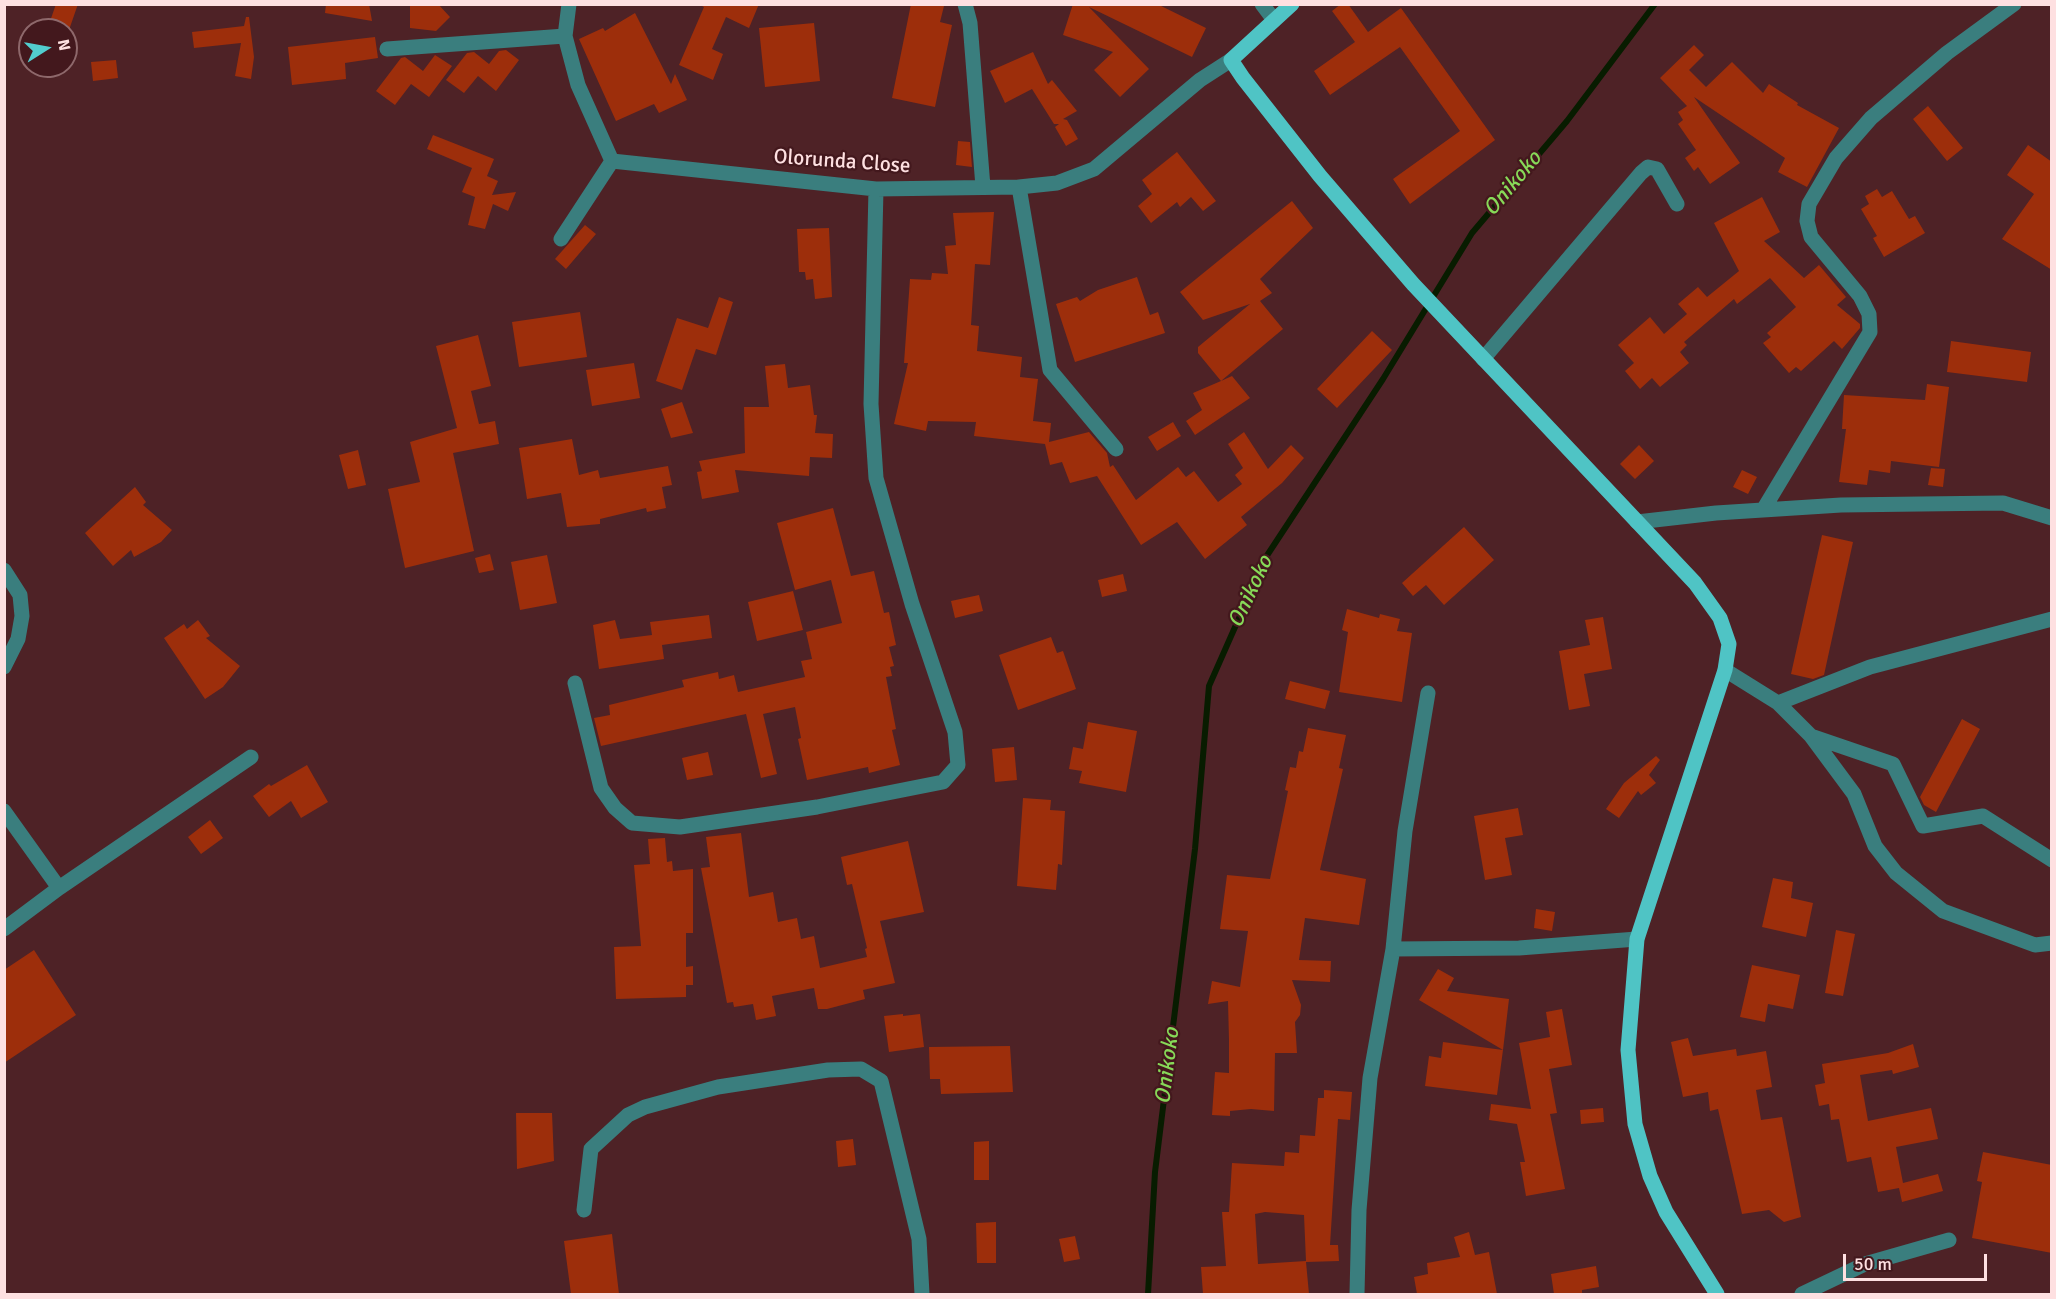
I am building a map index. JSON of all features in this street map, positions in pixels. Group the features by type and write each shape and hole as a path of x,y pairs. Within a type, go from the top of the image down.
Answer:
{"main road":[{"path":"1292,4 1231,60 1256,96 1320,176 1413,284 1695,583 1720,618 1729,644 1725,670 1637,939 1628,1050 1635,1124 1650,1176 1666,1212 1717,1294"}],"street":[{"path":"561,239 612,161 578,85 565,36 569,4"},
{"path":"965,4 970,22 983,187"},
{"path":"1262,4 1274,20"},
{"path":"1763,510 1870,332 1869,314 1860,296 1811,237 1807,221 1809,204 1836,158 1871,117 1947,53 2014,4"},
{"path":"387,49 565,36"},
{"name":"Olorunda Close","path":"612,161 876,189 1018,187 1057,183 1094,169 1200,80 1231,60"},
{"path":"1483,359 1648,167 1657,169 1677,204"},
{"path":"1018,187 1050,370 1116,449"},
{"path":"575,683 601,788 615,808 632,823 680,827 817,807 943,782 958,765 955,732 912,604 876,478 871,404 876,189"},
{"path":"1637,522 1841,505 2003,503 2052,518"},
{"path":"4,570 20,595 22,616 18,639 4,667"},
{"path":"1778,704 1870,667 2052,619"},
{"path":"1725,670 1778,704 1811,736 1854,795 1875,846 1896,873 1942,911 2035,945 2052,943"},
{"path":"1357,1294 1359,1210 1370,1078 1393,949 1405,831 1428,693"},
{"path":"1811,736 1893,764 1923,826 1983,816 2052,860"},
{"path":"4,929 59,888 251,757"},
{"path":"4,811 59,888"},
{"path":"1393,949 1519,948 1637,939"},
{"path":"584,1210 591,1149 628,1115 645,1107 718,1087 828,1070 861,1069 881,1081 919,1239 921,1294"},
{"path":"1802,1294 1865,1264 1949,1240"}],"building":[{"path":"56,4 78,4 73,18 51,18"},
{"path":"326,4 369,4 372,21 325,13"},
{"path":"410,4 438,4 450,17 436,31 410,28"},
{"path":"698,4 759,4 749,28 726,17 712,49 723,54 713,80 679,65 704,7"},
{"path":"911,4 944,6 940,22 952,25 935,107 892,98"},
{"path":"1073,4 1157,4 1206,28 1192,57 1089,7 1149,69 1120,97 1094,70 1113,52 1063,35"},
{"path":"1341,4 1348,4 1368,32 1401,8 1495,140 1410,204 1393,179 1460,131 1400,47 1330,95 1314,71 1355,42 1332,11"},
{"path":"635,13 671,84 675,74 687,100 659,113 654,104 616,121 579,39 603,28 605,31"},
{"path":"246,17 249,17 254,57 251,79 235,76 241,43 194,48 192,32 244,26"},
{"path":"814,23 820,81 765,87 759,28"},
{"path":"375,37 378,58 345,63 346,79 292,85 288,47"},
{"path":"1694,45 1704,55 1689,70 1706,87 1732,62 1763,93 1769,84 1798,103 1797,105 1839,128 1807,187 1778,172 1785,158 1694,97 1740,163 1710,184 1698,167 1694,171 1685,158 1696,150 1678,124 1683,120 1678,112 1687,106 1660,78"},
{"path":"506,50 519,60 496,91 478,76 464,93 446,80 467,53 474,52 489,64 499,51"},
{"path":"1033,52 1048,84 1052,80 1077,111 1063,119 1067,120 1078,139 1066,146 1055,127 1059,124 1054,124 1032,89 1005,103 990,71"},
{"path":"435,55 452,66 429,97 411,84 395,105 376,91 401,58 405,57 423,71"},
{"path":"116,60 118,78 93,81 91,62"},
{"path":"1928,106 1963,148 1947,161 1913,119"},
{"path":"433,135 494,159 487,176 498,181 492,195 516,192 508,211 493,204 485,229 468,225 475,197 462,192 472,168 427,149"},
{"path":"958,141 970,142 972,167 956,165"},
{"path":"2028,145 2052,162 2052,270 2002,239 2034,194 2007,175"},
{"path":"1177,152 1216,201 1203,211 1191,197 1180,207 1177,202 1151,223 1138,206 1152,194 1142,180"},
{"path":"1877,189 1882,197 1892,191 1909,219 1915,216 1925,233 1884,257 1873,238 1877,236 1861,209 1869,204 1865,196"},
{"path":"1762,197 1780,232 1764,241 1804,278 1819,265 1846,297 1837,305 1860,324 1860,328 1842,349 1834,341 1801,371 1796,367 1789,373 1763,343 1771,337 1767,333 1796,307 1770,278 1737,304 1734,299 1684,342 1687,345 1680,352 1689,363 1660,387 1652,378 1640,389 1625,371 1634,363 1618,345 1650,317 1664,334 1687,314 1678,304 1698,287 1707,297 1739,271 1714,223"},
{"path":"1292,201 1313,228 1260,279 1272,293 1260,301 1283,329 1221,381 1198,353 1198,347 1250,304 1203,320 1180,292"},
{"path":"994,212 990,265 975,264 971,325 979,326 977,351 1022,357 1020,377 1038,379 1033,421 1051,423 1049,442 1089,432 1107,453 1110,467 1113,465 1136,500 1178,467 1186,477 1194,471 1218,502 1242,484 1235,475 1243,468 1228,444 1244,432 1268,469 1291,445 1304,458 1282,483 1241,517 1247,525 1205,559 1177,522 1141,545 1097,476 1070,483 1062,462 1050,465 1045,444 974,436 976,422 928,421 926,431 894,424 908,363 904,363 910,279 931,280 932,273 948,274 945,246 956,245 953,213"},
{"path":"585,225 596,234 566,269 555,259"},
{"path":"829,228 832,297 815,299 813,279 806,280 805,272 799,272 797,229"},
{"path":"1137,277 1150,315 1158,312 1165,333 1075,362 1056,304 1077,297 1080,301 1098,290"},
{"path":"719,297 733,302 716,355 696,349 682,390 656,381 677,318 708,328"},
{"path":"580,312 587,357 519,367 512,322"},
{"path":"1372,331 1392,350 1337,408 1317,389"},
{"path":"478,335 491,386 471,391 479,424 495,421 499,444 453,453 474,551 405,568 388,489 420,482 410,442 457,428 436,346"},
{"path":"1951,341 2031,352 2027,382 1947,372"},
{"path":"634,363 640,398 592,406 586,370"},
{"path":"785,364 788,388 810,385 814,415 817,415 815,433 833,434 832,458 810,457 809,476 735,470 739,492 702,499 697,472 702,471 699,461 745,453 744,407 769,407 765,366"},
{"path":"1232,376 1250,398 1195,435 1186,421 1202,410 1193,393"},
{"path":"1927,384 1949,387 1939,467 1891,461 1890,473 1869,470 1867,485 1839,482 1846,429 1842,429 1844,395 1925,400"},
{"path":"682,402 693,433 671,438 661,409"},
{"path":"1173,422 1181,436 1157,451 1148,437"},
{"path":"572,439 579,475 598,470 600,478 668,466 672,485 662,487 666,508 647,512 646,508 600,519 600,524 567,527 561,493 527,499 519,448"},
{"path":"1639,445 1654,461 1635,479 1620,464"},
{"path":"358,450 366,485 348,489 339,455"},
{"path":"1931,468 1945,469 1943,487 1928,485"},
{"path":"1742,470 1757,477 1748,494 1733,487"},
{"path":"135,487 146,502 143,505 172,530 161,542 134,557 131,550 113,566 85,533"},
{"path":"833,508 851,576 874,571 884,613 889,612 896,645 889,647 894,666 890,667 892,676 886,677 896,729 892,730 900,765 869,773 868,767 807,780 798,739 801,738 795,707 763,714 777,774 761,778 746,714 601,746 594,718 610,715 609,705 684,687 682,680 718,672 719,679 734,675 738,692 805,677 801,661 812,659 806,632 842,623 831,580 795,590 777,523"},
{"path":"1464,527 1494,560 1444,605 1426,585 1413,596 1402,583"},
{"path":"1822,535 1853,542 1824,675 1813,679 1791,674"},
{"path":"490,554 494,570 479,573 475,558"},
{"path":"547,555 557,603 520,610 511,562"},
{"path":"1123,574 1127,591 1102,597 1098,580"},
{"path":"793,591 803,630 757,641 748,602"},
{"path":"979,595 983,611 955,618 951,601"},
{"path":"1347,609 1379,618 1380,614 1400,619 1397,631 1412,633 1402,702 1339,692 1348,632 1342,630"},
{"path":"709,615 712,638 662,645 664,659 599,669 593,625 615,620 620,639 652,635 650,622"},
{"path":"1603,617 1612,669 1584,674 1590,706 1569,710 1559,651 1590,645 1585,620"},
{"path":"198,620 210,636 206,638 240,666 223,687 205,699 164,638 184,624 187,629"},
{"path":"1051,637 1057,653 1063,651 1076,689 1018,710 999,655"},
{"path":"1290,681 1330,691 1325,709 1285,699"},
{"path":"1962,719 1980,729 1936,812 1924,805 1920,797"},
{"path":"1088,722 1137,731 1126,792 1079,783 1082,771 1069,769 1073,747 1083,749"},
{"path":"1308,728 1346,735 1339,768 1343,769 1320,870 1366,879 1359,925 1305,918 1299,960 1331,961 1330,982 1292,980 1301,1005 1300,1015 1295,1022 1297,1053 1275,1053 1274,1111 1251,1109 1230,1111 1230,1116 1212,1115 1215,1072 1229,1073 1229,1040 1228,1001 1208,1004 1212,981 1240,987 1248,931 1220,929 1227,875 1270,879 1288,791 1285,790 1290,767 1296,768 1299,751 1303,752"},
{"path":"1014,747 1017,780 995,782 992,749"},
{"path":"708,752 713,775 687,780 682,758"},
{"path":"1656,756 1660,760 1649,775 1656,783 1641,795 1638,791 1619,818 1606,809 1624,783"},
{"path":"307,765 328,802 301,818 291,801 269,817 253,796 269,784 271,786"},
{"path":"1023,798 1051,800 1050,810 1065,811 1062,865 1058,864 1056,890 1017,886"},
{"path":"1518,808 1523,835 1505,838 1512,875 1485,880 1474,816"},
{"path":"210,820 223,838 201,854 188,837"},
{"path":"741,833 749,897 773,892 778,922 797,918 801,939 814,936 820,968 867,957 865,949 867,948 852,884 847,885 841,857 908,841 924,912 880,921 895,983 863,990 865,999 827,1009 818,1009 814,988 772,996 776,1016 756,1020 753,1004 734,1007 733,1002 727,1003 701,868 710,867 706,837"},
{"path":"665,838 667,862 672,861 673,871 693,869 693,933 686,933 686,967 693,966 693,985 686,985 686,997 616,999 614,947 641,946 634,865 650,864 648,839"},
{"path":"1773,878 1793,882 1791,898 1813,903 1806,937 1762,927"},
{"path":"1536,909 1555,912 1552,931 1534,928"},
{"path":"1836,930 1855,934 1843,996 1825,993"},
{"path":"34,950 76,1015 4,1063 4,970"},
{"path":"1752,965 1800,975 1793,1009 1768,1004 1765,1022 1740,1017"},
{"path":"1438,969 1454,978 1447,991 1509,999 1503,1050 1419,1000"},
{"path":"1562,1009 1572,1065 1549,1069 1557,1113 1550,1114 1565,1189 1526,1196 1520,1162 1525,1162 1517,1124 1489,1120 1491,1104 1531,1109 1519,1043 1550,1037 1546,1012"},
{"path":"903,1014 903,1016 920,1014 924,1047 889,1052 884,1016"},
{"path":"1688,1038 1693,1056 1736,1049 1737,1056 1766,1051 1772,1087 1756,1090 1761,1120 1782,1117 1801,1217 1784,1222 1769,1210 1742,1214 1718,1109 1710,1111 1708,1092 1683,1097 1671,1042"},
{"path":"1443,1042 1503,1050 1497,1095 1425,1086 1429,1056 1441,1058"},
{"path":"1913,1044 1919,1067 1893,1074 1892,1070 1860,1075 1868,1121 1931,1108 1938,1139 1896,1147 1903,1183 1938,1174 1943,1191 1902,1202 1899,1188 1878,1192 1871,1157 1847,1162 1839,1119 1831,1120 1829,1104 1819,1106 1815,1085 1825,1083 1822,1064 1888,1053"},
{"path":"1010,1046 1013,1092 941,1094 940,1079 930,1079 929,1047"},
{"path":"1324,1090 1352,1092 1350,1120 1338,1119 1330,1245 1338,1245 1339,1261 1306,1262 1309,1294 1203,1294 1201,1267 1226,1266 1222,1212 1229,1212 1232,1163 1284,1166 1285,1152 1299,1153 1300,1135 1315,1136 1318,1098 1324,1098","holes":["1265,1212 1304,1215 1306,1261 1258,1264 1255,1214"]},
{"path":"1603,1108 1604,1122 1581,1124 1580,1110"},
{"path":"516,1113 552,1113 554,1161 517,1169"},
{"path":"853,1139 856,1165 838,1167 836,1141"},
{"path":"989,1141 989,1180 974,1180 974,1142"},
{"path":"1983,1152 2052,1165 2052,1253 1972,1238 1982,1182 1977,1181"},
{"path":"996,1222 996,1263 977,1263 976,1223"},
{"path":"1469,1232 1475,1255 1489,1252 1497,1294 1417,1294 1414,1277 1428,1274 1427,1263 1460,1257 1454,1237"},
{"path":"612,1234 619,1294 571,1294 564,1241"},
{"path":"1075,1236 1080,1259 1064,1262 1059,1239"},
{"path":"1596,1266 1599,1287 1582,1290 1582,1294 1554,1294 1551,1274"}],"waterway":[{"name":"Onikoko","path":"1148,1294 1155,1172 1195,849 1209,686 1266,557 1383,379 1472,233 1567,121 1655,4"}]}
